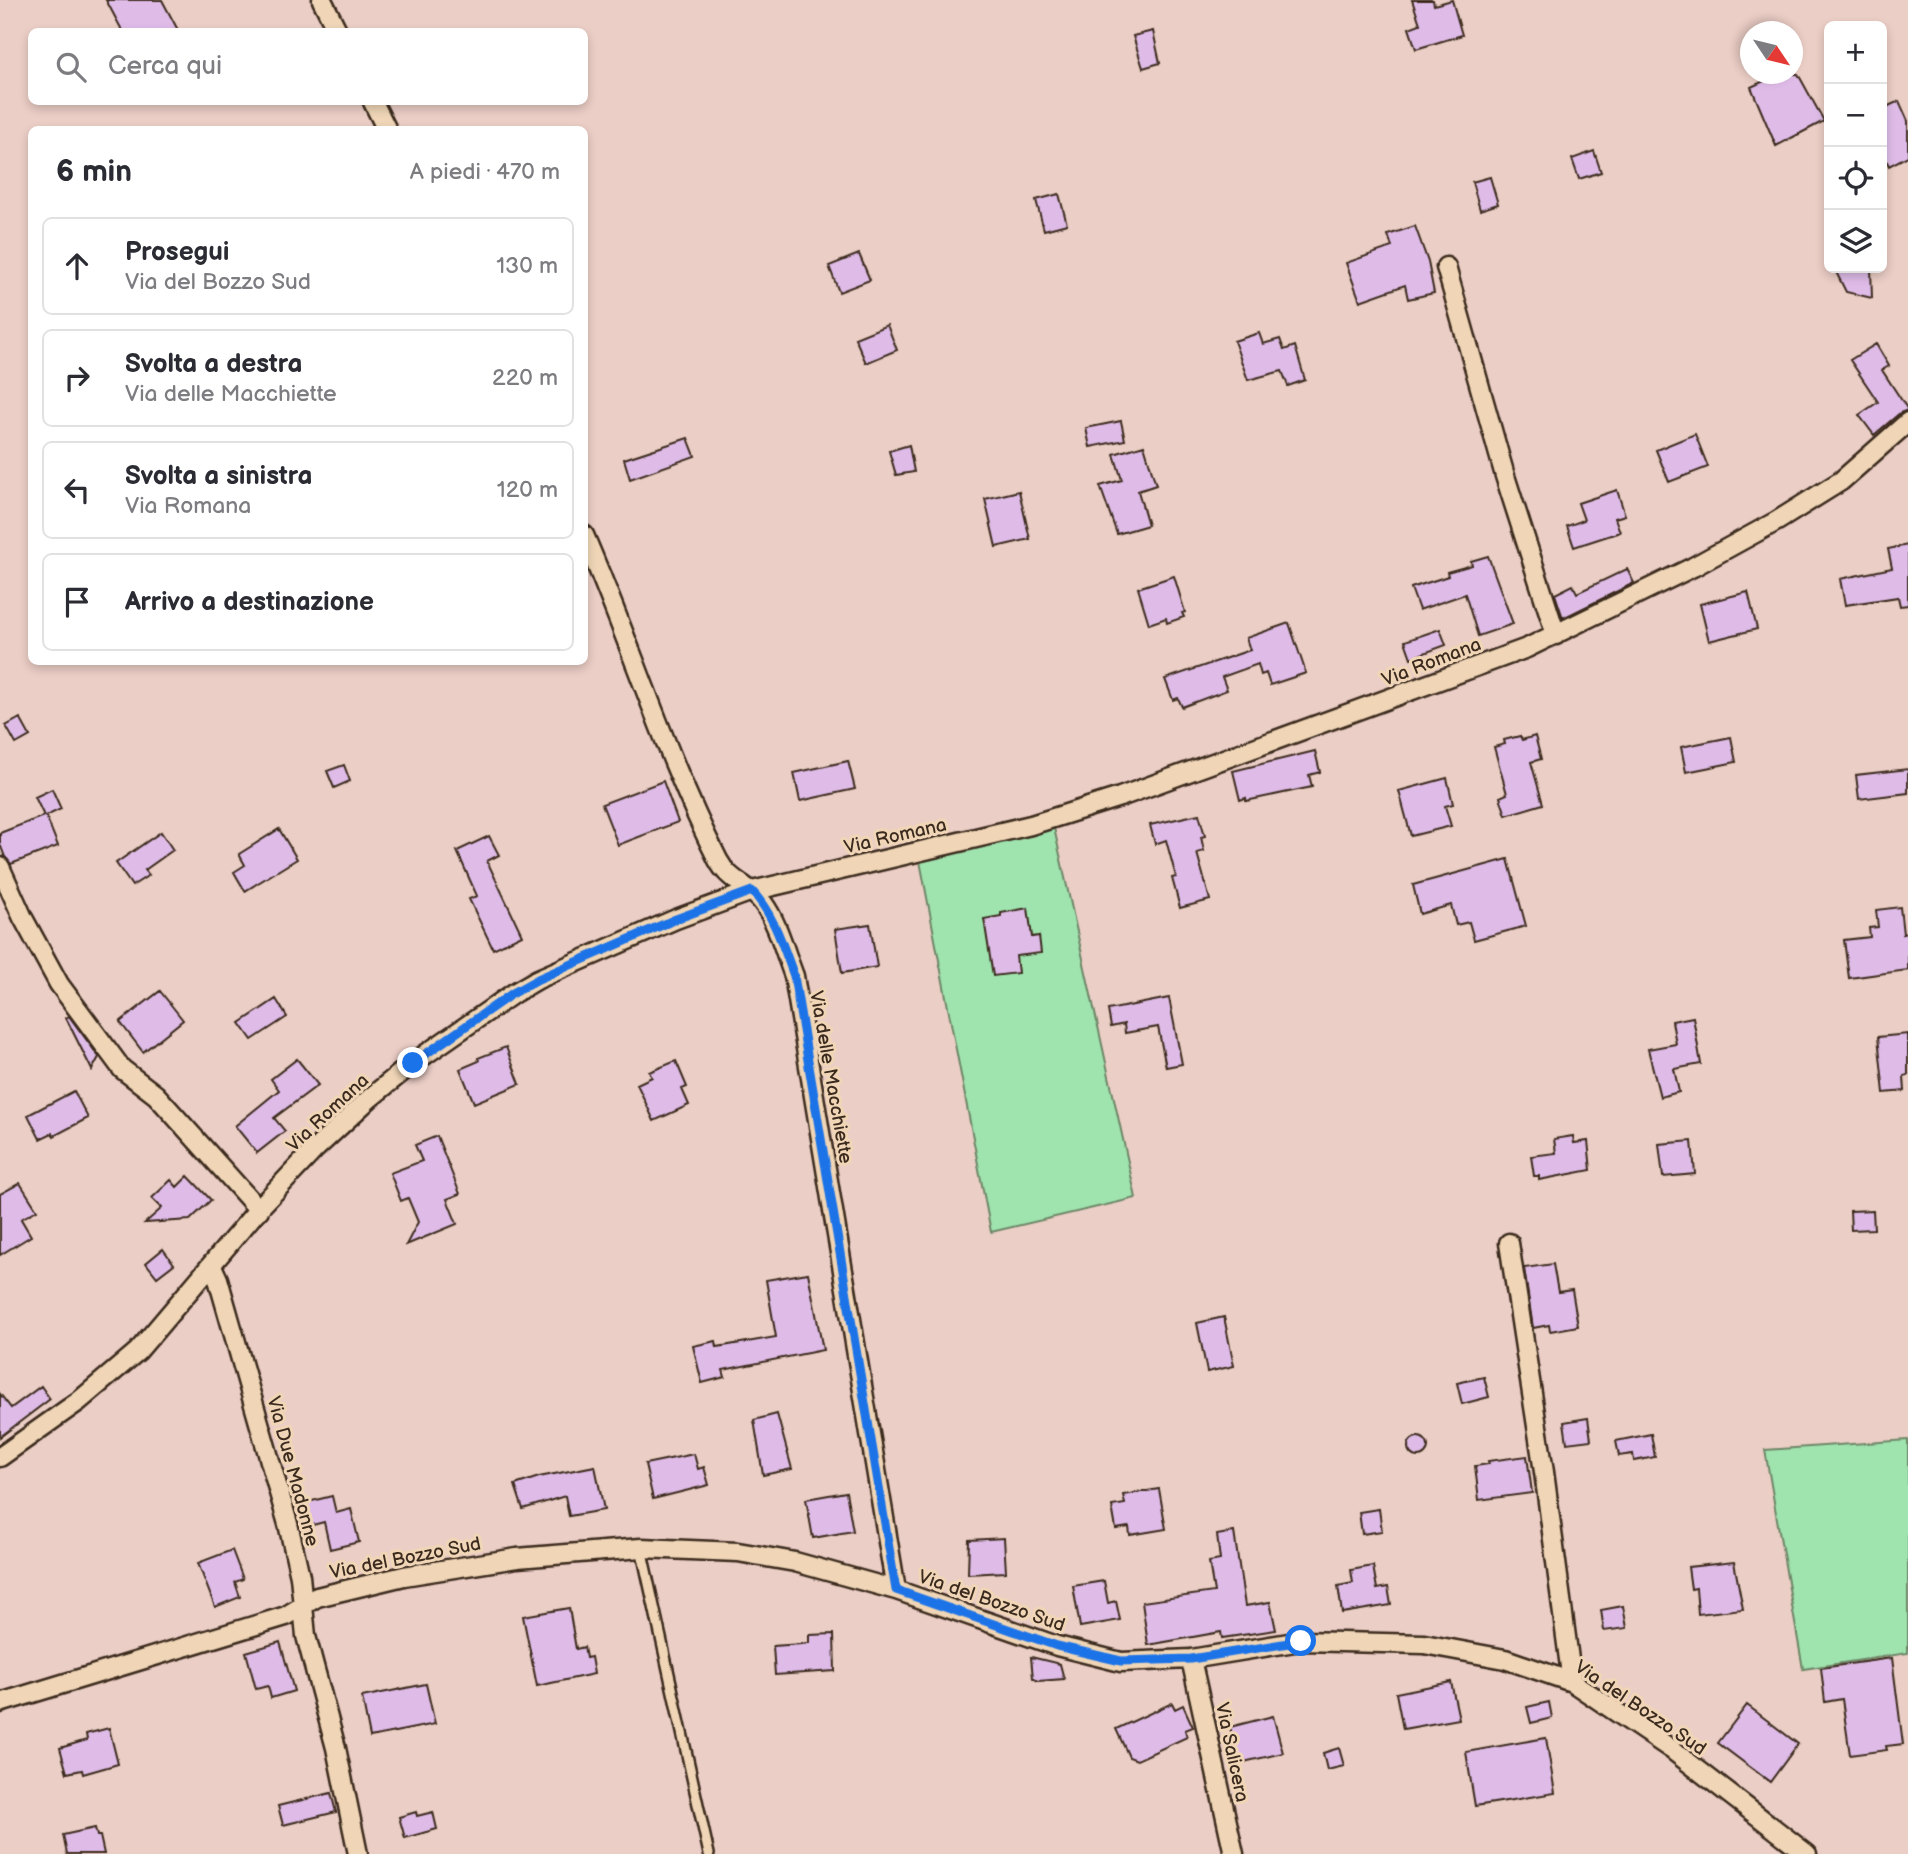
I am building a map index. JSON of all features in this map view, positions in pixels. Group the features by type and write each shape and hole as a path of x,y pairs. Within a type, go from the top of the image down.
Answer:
{"street":[{"path":"322,0 336,28"},
{"path":"374,105 385,126"},
{"path":"1446,267 1505,476 1556,635"},
{"name":"Via Romana","path":"0,1457 79,1401 138,1351 314,1150 370,1098 413,1063 513,993 538,979 676,919 752,891 1031,825 1108,801 1283,736 1362,710 1556,635 1693,567 1777,521 1840,481 1908,422"},
{"name":"Via delle Macchiette","path":"588,545 670,758 720,863 736,883 752,891 765,905 794,976 896,1590"},
{"path":"0,867 23,918 59,984 122,1069 156,1095 259,1210"},
{"path":"1509,1243 1544,1472 1572,1682"},
{"name":"Via Due Madonne","path":"212,1266 288,1524 304,1603 306,1636 336,1748 358,1854"},
{"name":"Via del Bozzo Sud","path":"0,1703 286,1616 317,1597 404,1576 517,1558 641,1548 738,1552 794,1563 896,1590 1070,1650 1121,1661 1191,1659 1301,1641 1424,1644 1505,1658 1572,1682 1671,1749 1807,1854"},
{"name":"Via Salicera","path":"1191,1659 1234,1854"}],"lane":[{"path":"641,1548 709,1854"}],"green space":[{"path":"1054,828 1136,1198 991,1232 920,861"},
{"path":"1908,1440 1908,1653 1803,1669 1765,1450"}],"building":[{"path":"106,0 162,0 177,28 121,28"},
{"path":"1412,0 1433,0 1434,5 1452,0 1462,35 1416,49 1409,28 1420,24"},
{"path":"1153,31 1160,63 1143,68 1133,36"},
{"path":"1803,83 1824,121 1776,146 1751,87 1757,84"},
{"path":"1899,101 1908,121 1908,156 1889,166 1887,162 1887,107"},
{"path":"1594,151 1601,172 1579,179 1572,159"},
{"path":"1490,177 1498,204 1480,210 1472,182"},
{"path":"1059,194 1067,224 1044,230 1036,200"},
{"path":"1415,226 1428,262 1434,293 1408,299 1405,285 1360,301 1346,263 1392,247 1388,235"},
{"path":"859,254 870,280 839,292 829,266"},
{"path":"1836,273 1871,273 1872,298 1846,292"},
{"path":"887,325 897,350 866,363 855,338"},
{"path":"1259,333 1263,344 1280,339 1284,350 1295,346 1305,380 1288,386 1282,371 1248,380 1234,341"},
{"path":"1876,344 1889,366 1882,370 1908,410 1900,413 1874,435 1859,415 1878,402 1850,360"},
{"path":"1121,421 1125,440 1090,447 1086,428"},
{"path":"1695,434 1708,467 1669,482 1656,450"},
{"path":"688,438 695,456 630,479 624,459"},
{"path":"909,445 914,472 896,475 889,451"},
{"path":"1144,445 1156,485 1138,491 1148,525 1117,534 1100,486 1122,480 1114,454"},
{"path":"1617,490 1625,515 1615,518 1620,532 1574,547 1567,526 1584,520 1578,503"},
{"path":"1019,491 1030,539 996,547 985,499"},
{"path":"1908,545 1908,605 1900,606 1898,597 1845,605 1840,579 1892,568 1888,549"},
{"path":"1488,556 1513,624 1478,636 1465,594 1419,610 1411,588 1448,576 1447,572 1472,565 1471,561"},
{"path":"1627,569 1634,583 1563,618 1555,594 1573,585 1577,593"},
{"path":"1174,576 1185,612 1182,613 1184,617 1167,623 1166,618 1149,624 1138,588"},
{"path":"1748,592 1757,629 1709,641 1700,604"},
{"path":"1289,623 1306,673 1270,685 1266,673 1261,675 1258,664 1222,677 1227,690 1182,707 1178,698 1173,700 1165,679 1250,650 1246,638"},
{"path":"1440,629 1446,645 1411,658 1405,641"},
{"path":"20,718 30,736 16,744 6,726"},
{"path":"1520,736 1522,740 1535,736 1541,759 1531,762 1543,804 1506,815 1500,797 1507,794 1494,747 1505,744 1504,740"},
{"path":"1731,737 1736,762 1686,772 1681,747"},
{"path":"1315,751 1320,772 1309,775 1312,787 1240,800 1233,771"},
{"path":"848,761 855,789 800,801 794,773"},
{"path":"344,765 350,781 334,788 327,771"},
{"path":"1908,769 1908,793 1859,799 1856,775"},
{"path":"1447,778 1453,804 1445,806 1451,826 1411,836 1399,791"},
{"path":"663,781 678,822 618,845 602,804"},
{"path":"52,789 61,809 46,816 58,846 11,864 0,844 0,833 44,816 35,797"},
{"path":"1199,814 1205,836 1201,837 1204,851 1197,853 1210,900 1180,908 1172,878 1176,877 1166,840 1155,844 1150,825"},
{"path":"279,829 297,859 245,891 234,872 245,865 239,854"},
{"path":"161,832 173,850 145,870 149,875 132,886 116,863"},
{"path":"489,836 499,855 487,861 522,935 493,949 469,899 477,896 457,851"},
{"path":"1508,859 1526,926 1474,940 1469,922 1456,925 1451,905 1420,914 1413,885"},
{"path":"1900,907 1903,934 1908,933 1908,970 1849,978 1844,940 1870,937 1869,928 1878,927 1876,910"},
{"path":"1028,908 1032,937 1039,936 1041,953 1016,956 1018,973 993,976 984,919"},
{"path":"870,924 877,967 842,973 835,929"},
{"path":"160,991 183,1020 143,1052 120,1022"},
{"path":"1169,998 1182,1064 1166,1067 1158,1027 1125,1033 1124,1024 1111,1027 1108,1010"},
{"path":"276,999 287,1017 252,1040 240,1023"},
{"path":"69,1016 99,1057 92,1070 66,1018"},
{"path":"1693,1017 1701,1064 1674,1069 1679,1092 1660,1097 1648,1049 1676,1044 1672,1021"},
{"path":"1908,1034 1908,1075 1904,1076 1905,1091 1884,1093 1878,1037"},
{"path":"506,1047 520,1084 474,1103 460,1069 479,1061 478,1058"},
{"path":"297,1059 318,1085 274,1118 285,1131 257,1153 235,1126 279,1090 271,1079"},
{"path":"676,1061 687,1087 682,1089 689,1105 654,1121 637,1084 652,1077 649,1072"},
{"path":"74,1091 88,1118 54,1136 52,1133 40,1139 28,1115"},
{"path":"437,1136 460,1194 447,1199 457,1224 406,1245 418,1222 408,1198 401,1201 390,1173 422,1161 415,1145"},
{"path":"1573,1136 1574,1143 1588,1141 1591,1170 1539,1180 1539,1176 1534,1176 1531,1156 1556,1153 1554,1139"},
{"path":"1692,1141 1695,1174 1663,1177 1659,1144"},
{"path":"188,1176 211,1200 190,1220 145,1223 162,1208 152,1198 171,1180 177,1187"},
{"path":"20,1183 37,1210 21,1219 31,1236 0,1255 0,1194"},
{"path":"1873,1210 1874,1229 1851,1230 1850,1211"},
{"path":"163,1249 174,1264 157,1277 146,1263"},
{"path":"1553,1264 1558,1292 1572,1290 1578,1326 1550,1331 1549,1325 1533,1328 1524,1268"},
{"path":"808,1273 823,1350 723,1370 725,1377 702,1383 693,1346 716,1341 717,1347 776,1337 766,1280"},
{"path":"1224,1317 1234,1366 1207,1372 1197,1323"},
{"path":"1484,1377 1489,1397 1462,1404 1457,1383"},
{"path":"41,1386 50,1399 0,1437 0,1394 11,1408"},
{"path":"777,1414 792,1469 763,1475 754,1420"},
{"path":"1588,1418 1591,1440 1567,1443 1564,1422"},
{"path":"1651,1434 1655,1457 1634,1461 1633,1454 1619,1456 1616,1441"},
{"path":"1414,1437 1422,1437 1428,1447 1422,1457 1414,1457 1408,1451 1408,1443"},
{"path":"694,1454 698,1469 704,1467 709,1485 653,1499 645,1464"},
{"path":"1527,1456 1532,1493 1479,1500 1475,1466 1489,1464 1488,1461"},
{"path":"595,1466 604,1510 569,1516 565,1496 523,1509 515,1485 539,1477"},
{"path":"1159,1489 1166,1529 1130,1535 1129,1527 1116,1529 1112,1506 1125,1504 1123,1495"},
{"path":"846,1492 853,1531 813,1538 806,1499"},
{"path":"332,1496 336,1513 351,1509 359,1542 330,1549 324,1522 309,1526 304,1503"},
{"path":"1379,1509 1382,1531 1362,1534 1359,1512"},
{"path":"1234,1532 1245,1606 1270,1602 1276,1630 1222,1638 1221,1632 1148,1645 1142,1602 1214,1592 1209,1562 1220,1560 1217,1535"},
{"path":"1004,1538 1006,1572 968,1574 969,1540"},
{"path":"232,1550 243,1579 235,1582 240,1597 215,1607 198,1563"},
{"path":"1734,1562 1743,1609 1698,1614 1696,1588 1691,1589 1688,1567"},
{"path":"1373,1566 1377,1589 1388,1587 1391,1605 1342,1613 1338,1586 1353,1583 1351,1570"},
{"path":"1104,1581 1108,1603 1116,1601 1120,1620 1080,1627 1073,1586"},
{"path":"1623,1606 1627,1628 1604,1631 1601,1610"},
{"path":"569,1608 576,1649 584,1647 586,1658 591,1657 594,1674 537,1686 523,1616"},
{"path":"834,1634 835,1671 775,1675 773,1646 809,1643 809,1635"},
{"path":"280,1642 294,1691 271,1698 268,1686 256,1689 246,1652"},
{"path":"1031,1657 1060,1664 1064,1679 1038,1681 1033,1678"},
{"path":"1892,1658 1903,1744 1886,1746 1887,1750 1850,1755 1842,1699 1825,1702 1821,1668"},
{"path":"1451,1682 1459,1719 1403,1729 1396,1693"},
{"path":"426,1684 435,1724 370,1737 362,1697"},
{"path":"1549,1702 1552,1718 1531,1723 1527,1707"},
{"path":"1172,1703 1175,1709 1183,1705 1193,1727 1185,1730 1187,1737 1137,1760 1129,1757 1116,1729"},
{"path":"1747,1705 1798,1744 1770,1782 1718,1743"},
{"path":"1273,1716 1283,1753 1239,1763 1230,1727"},
{"path":"109,1728 118,1764 83,1774 82,1770 67,1773 60,1748 87,1740 86,1734"},
{"path":"1546,1738 1555,1793 1475,1806 1466,1752"},
{"path":"1339,1748 1344,1766 1327,1770 1323,1753"},
{"path":"331,1793 336,1812 283,1825 278,1806"},
{"path":"416,1812 417,1816 433,1812 437,1829 405,1838 399,1817"},
{"path":"95,1828 97,1836 100,1836 104,1854 67,1854 63,1835"}],"route":[{"path":"413,1063 513,993 538,979 676,919 752,891 765,905 772,919 794,976 896,1590 1057,1646 1121,1661 1191,1659 1301,1641"}]}
